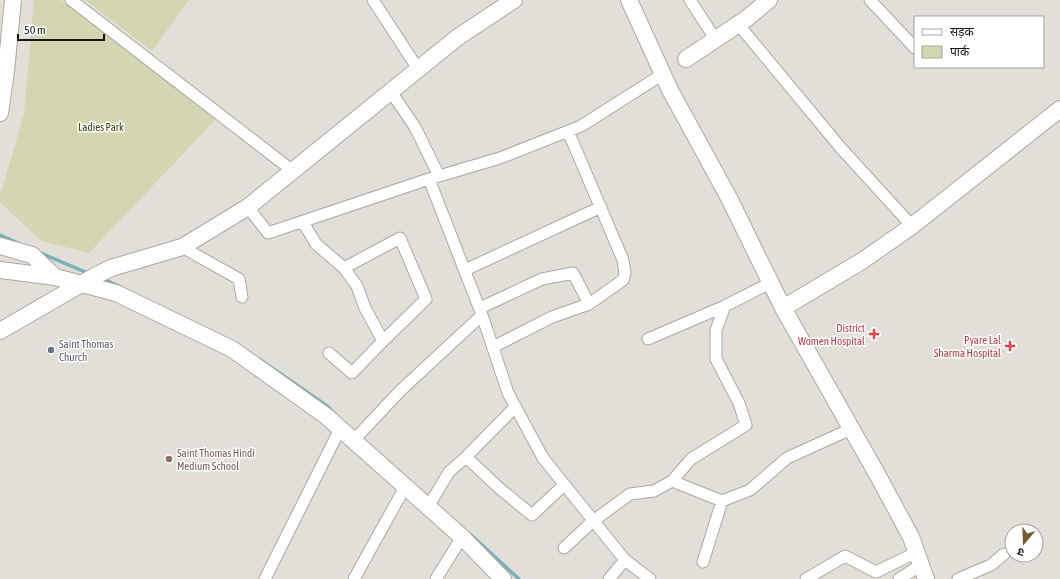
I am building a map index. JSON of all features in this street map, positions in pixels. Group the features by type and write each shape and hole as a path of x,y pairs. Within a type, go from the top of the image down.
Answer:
{"street":[{"path":"0,113 13,0"},
{"path":"71,0 293,171"},
{"path":"373,0 418,69"},
{"path":"0,331 80,284 111,268 182,247 248,207 458,37 514,0"},
{"path":"629,0 670,90 729,198 782,308 911,537 922,565"},
{"path":"690,0 712,34 718,38"},
{"path":"686,59 738,24 769,0"},
{"path":"870,0 914,47"},
{"path":"738,24 840,147 912,226"},
{"path":"248,207 268,233 303,222 434,178 500,158 581,126 663,74"},
{"path":"390,92 415,127 465,270 481,311 508,393 515,407 543,458 564,486 625,560 650,579"},
{"path":"782,308 862,261 912,226 1060,109"},
{"path":"493,347 552,318 589,304 623,280 625,273 623,260 568,131"},
{"path":"465,270 601,207"},
{"path":"303,222 316,244 344,268 357,286 365,308 383,341"},
{"path":"329,353 352,372 426,299 400,238 344,268"},
{"path":"0,246 32,255 55,277"},
{"path":"182,247 239,279 242,297"},
{"path":"0,270 55,277 116,293 232,349 326,416 340,429 357,437 405,487 462,537 503,579"},
{"path":"357,437 400,391 481,311 542,279 573,273 589,304"},
{"path":"648,339 725,306 770,283"},
{"path":"564,548 593,521 630,494 654,491 672,480 691,459 746,425 739,403 716,359 716,330 725,306"},
{"path":"428,507 449,472 466,457 515,407"},
{"path":"265,579 340,429"},
{"path":"672,480 722,500 750,490 786,458 851,429"},
{"path":"466,457 499,488 532,515 564,486"},
{"path":"354,579 405,487"},
{"path":"703,562 722,500"},
{"path":"436,579 462,537"},
{"path":"958,579 991,565 1004,554"},
{"path":"806,579 845,556 876,572 922,565"},
{"path":"609,579 625,560"},
{"path":"899,579 922,565"}],"green space":[{"name":"Ladies Park","path":"34,0 61,0 218,117 89,253 41,241 0,202 0,196 24,114"},
{"path":"85,0 189,0 152,51"}],"waterway":[{"path":"0,235 20,244"},
{"path":"38,252 90,274"},
{"path":"101,278 121,287"},
{"path":"259,359 332,411"},
{"path":"471,535 519,579"}],"place":[{"name":"District Women Hospital","path":"874,334"},
{"name":"Pyare Lal Sharma Hospital","path":"1010,346"},
{"name":"Saint Thomas Church","path":"51,350"},
{"name":"Saint Thomas Hindi Medium School","path":"169,459"}]}
